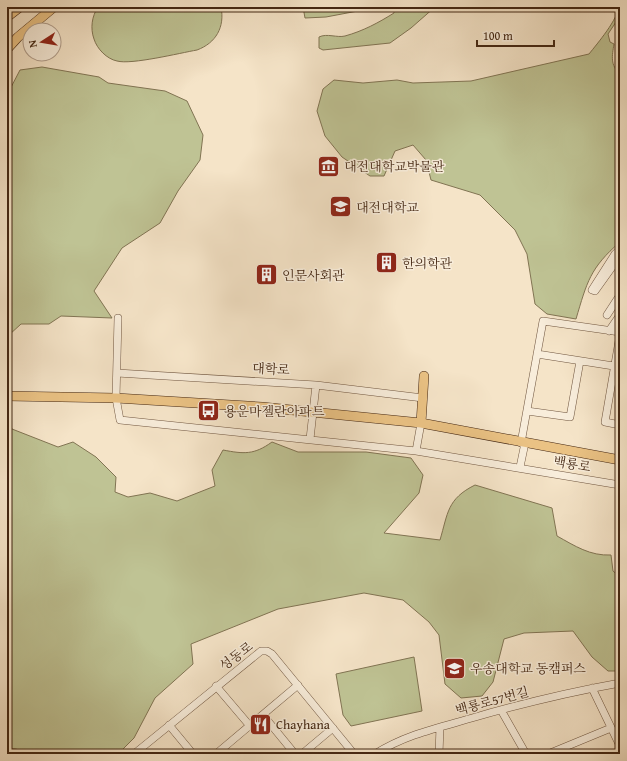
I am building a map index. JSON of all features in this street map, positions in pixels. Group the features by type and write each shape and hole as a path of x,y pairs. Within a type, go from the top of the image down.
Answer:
{"main road":[{"path":"7,17 20,7"},
{"path":"7,50 18,37 54,7"},
{"path":"421,423 424,376"},
{"path":"7,396 116,398 262,407 421,423 620,460"}],"street":[{"path":"620,250 615,254 592,290 595,291 620,256"},
{"path":"607,315 620,295"},
{"path":"609,331 620,315"},
{"path":"118,318 116,398 120,420 127,422 416,450 520,468 527,410 543,321 609,331 619,331 617,366 605,422 620,425"},
{"path":"537,354 617,366"},
{"path":"527,410 570,417 580,361"},
{"name":"대학로","path":"117,373 316,385 423,398"},
{"path":"310,439 316,385"},
{"path":"416,450 421,423"},
{"name":"백룡로","path":"520,468 620,485"},
{"name":"성동로","path":"134,754 261,651 267,651 272,654 354,754"},
{"name":"백룡로57번길","path":"375,754 390,744 415,733 501,710 620,682"},
{"path":"216,754 298,685"},
{"path":"216,686 250,726"},
{"path":"592,688 620,746"},
{"path":"501,710 526,754"},
{"path":"263,715 296,754"},
{"path":"169,725 193,754"},
{"path":"439,754 440,727"},
{"path":"302,754 333,728"},
{"path":"548,754 611,728"}],"green space":[{"path":"98,7 221,7 222,21 218,33 214,39 204,47 197,50 144,60 124,62 113,60 106,56 95,43 92,26 94,14"},
{"path":"303,7 365,8 363,10 326,17 305,18"},
{"path":"394,7 435,7 411,28 390,43 323,50 319,48 319,37 325,35 345,36 358,32 394,13"},
{"path":"618,7 620,7 620,16 608,34 610,42 614,44 612,56 613,64 620,74 620,242 602,260 591,276 583,295 576,319 547,314 535,304 527,254 515,230 480,195 431,180 426,160 413,145 395,151 384,176 370,176 342,157 325,136 317,111 323,89 334,80 363,83 397,80 413,83 471,81 589,54 615,18"},
{"path":"42,67 99,77 108,83 165,91 187,101 203,135 200,160 178,191 160,223 122,248 94,291 112,318 61,316 49,324 21,324 9,335 9,330 7,331 7,95 20,70"},
{"path":"7,420 12,429 58,447 73,442 96,457 116,477 115,492 128,497 150,493 177,501 215,486 212,470 223,450 243,453 260,449 272,442 298,452 366,452 411,458 423,475 419,493 384,533 440,540 447,514 454,501 466,490 475,485 552,508 557,536 576,547 589,552 611,555 613,571 620,577 620,671 608,671 592,657 573,631 524,633 504,639 493,682 482,696 461,698 445,684 439,635 429,622 403,600 364,593 278,609 191,644 193,664 155,698 134,738 118,754 27,754 16,749 7,748"},
{"path":"414,657 422,711 351,726 343,715 336,674"}],"place":[{"name":"대전대학교박물관","path":"329,166"},
{"name":"대전대학교","path":"340,207"},
{"name":"한의학관","path":"386,263"},
{"name":"인문사회관","path":"266,275"},
{"name":"용운마젤란아파트","path":"209,411"},
{"name":"우송대학교 동캠퍼스","path":"454,668"},
{"name":"Chayhana","path":"260,724"}]}
